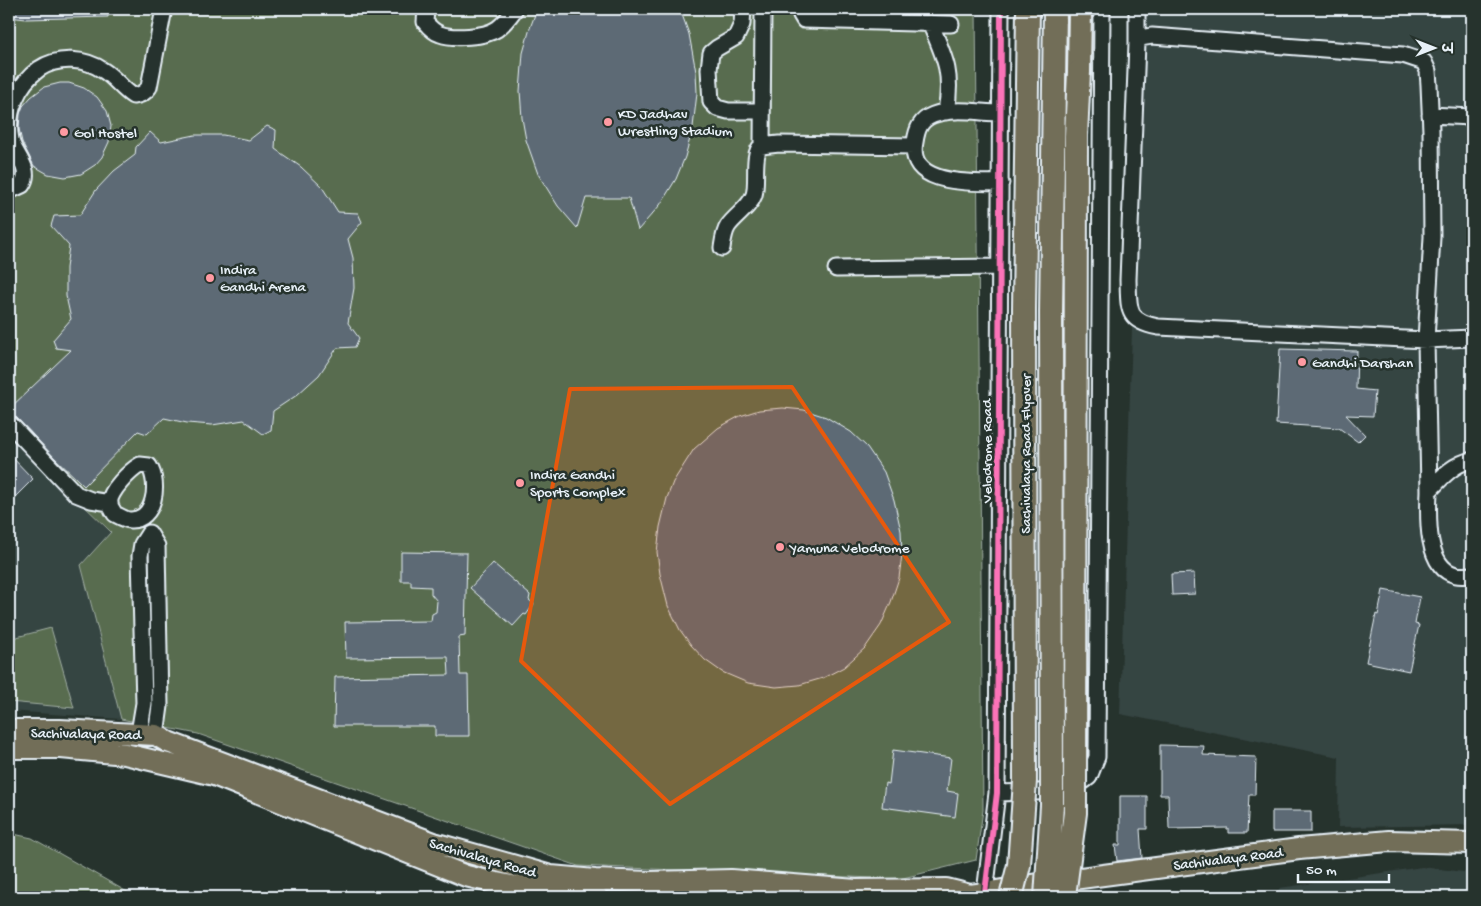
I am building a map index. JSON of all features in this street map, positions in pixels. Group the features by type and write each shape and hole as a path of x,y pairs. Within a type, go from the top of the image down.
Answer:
{"highway":[{"name":"Sachivalaya Road Flyover","path":"1012,897 1019,865 1025,780 1024,309 1028,9"},
{"name":"Sachivalaya Road Flyover","path":"1046,897 1052,805 1051,312 1054,9"},
{"path":"1061,897 1065,888 1075,813 1076,136 1080,72 1080,9"}],"main road":[{"name":"Sachivalaya Road","path":"9,730 75,740 214,775 466,876 509,887 597,897"},
{"name":"Sachivalaya Road","path":"9,748 147,734 434,843 551,876 650,882 708,888 946,890 973,895 1042,883 1299,849 1389,841 1472,843"},
{"path":"140,756 147,734"}],"street":[{"path":"9,191 22,185 26,176 26,171 11,140 10,124 18,90 30,76 44,66 60,61 76,60 105,71 133,96 146,92 149,87 164,9"},
{"path":"426,9 425,22 440,34 472,36 497,30 515,9"},
{"path":"743,9 742,24 736,37 711,53 710,87 712,102 717,108 728,111 762,111"},
{"path":"722,248 727,227 750,203 756,186 757,151 762,145 763,9"},
{"path":"801,9 801,15 804,20 950,24"},
{"name":"Velodrome Road","path":"973,895 997,793 1001,9"},
{"path":"997,793 1070,791 1089,777 1097,757 1102,9"},
{"path":"1137,9 1128,280 1129,306 1136,320 1158,327 1426,340 1472,338"},
{"path":"930,23 945,59 949,76 946,112"},
{"path":"1137,42 1143,37 1152,36 1403,55 1424,62 1428,71 1432,237 1426,340 1428,517 1431,545 1439,561 1446,569 1456,574 1472,575"},
{"path":"1001,114 946,112 924,120 917,129 914,146 919,165 934,176 956,182 1001,183"},
{"path":"1430,115 1472,117"},
{"path":"762,145 914,146"},
{"path":"836,269 1000,267"},
{"path":"9,423 76,494 91,500 110,503"},
{"path":"1429,491 1450,469 1463,462 1472,460"},
{"path":"147,734 159,695 157,546 149,533 148,512 156,491 153,472 149,466 137,466 124,478 111,495 110,503 115,514 130,520 148,512"},
{"path":"147,734 143,695 140,556 142,544 149,533"},
{"path":"140,556 157,558"},
{"path":"143,695 159,695"}],"highlighted area":[{"path":"792,387 949,622 670,804 521,661 570,389"}],"shaded area":[{"name":"Gandhi Darshan","path":"1142,9 1472,9 1472,825 1338,827 1339,757 1120,714"},
{"path":"9,433 111,533 81,565 121,719 9,711 9,503 33,479 9,454"},
{"path":"1422,867 1472,873 1472,897 1273,897 1280,888"}],"green space":[{"name":"Indira Gandhi Sports Complex","path":"9,9 976,9 983,810 976,860 899,879 578,866 198,734 121,719 81,565 111,532 9,433"},
{"path":"51,628 74,708 9,702 9,639"},
{"path":"9,833 32,838 136,897 9,897"}],"building":[{"path":"9,9 108,9 108,17 26,19 9,17"},
{"name":"KD Jadhav Wrestling Stadium","path":"537,9 680,9 689,34 696,72 697,93 693,127 685,157 676,179 660,205 638,230 629,198 586,198 577,228 558,206 538,174 526,140 520,91 523,53"},
{"name":"Gol Hostel","path":"69,83 84,88 97,97 107,111 111,126 109,142 102,157 95,165 81,174 65,177 48,174 34,166 22,142 19,129 20,114 23,106 31,97 44,87"},
{"name":"Indira Gandhi Arena","path":"267,126 276,130 275,149 301,167 322,187 338,212 358,213 362,222 348,239 353,258 354,288 348,323 359,338 355,347 337,348 319,375 297,395 273,411 271,430 263,434 244,420 212,425 187,423 164,418 147,434 138,431 84,486 16,417 9,414 9,409 71,350 56,348 53,340 71,319 66,296 66,268 69,246 51,226 54,216 80,215 96,190 114,171 135,155 136,147 150,132 161,142 195,135 223,135 249,140"},
{"path":"1280,349 1357,351 1356,389 1375,391 1373,416 1346,415 1365,435 1358,442 1339,428 1276,424"},
{"name":"Yamuna Velodrome","path":"783,408 804,410 826,417 851,432 867,447 884,472 894,500 901,531 902,554 899,578 891,602 881,625 865,648 844,667 823,678 799,685 776,687 748,683 722,672 705,660 691,645 680,630 668,606 657,552 660,527 667,498 673,482 694,449 718,428 740,416 759,410"},
{"path":"9,454 33,479 9,503"},
{"path":"401,552 467,553 465,636 459,637 460,675 468,675 469,736 435,736 435,726 334,726 335,677 449,675 448,657 346,658 345,622 431,621 432,614 436,612 437,601 431,594 431,587 411,586 411,581 401,581"},
{"path":"493,563 530,595 529,600 534,604 526,615 524,614 513,626 470,588"},
{"path":"1194,573 1195,594 1172,595 1171,574"},
{"path":"1383,590 1420,597 1415,624 1419,625 1409,671 1366,662"},
{"path":"1160,745 1204,746 1203,755 1256,757 1255,795 1249,795 1247,833 1228,833 1228,828 1169,829 1168,795 1160,795"},
{"path":"893,750 951,758 947,791 958,793 955,817 882,807 885,783 889,784"},
{"path":"1120,796 1147,796 1147,829 1140,829 1142,858 1117,861 1115,845 1120,845"},
{"path":"1272,811 1311,811 1311,832 1272,832"}],"cycle path":[{"path":"985,893 997,793 1001,9"}],"place":[{"name":"KD Jadhav Wrestling Stadium","path":"608,122"},
{"name":"Gol Hostel","path":"64,132"},
{"name":"Indira Gandhi Arena","path":"210,278"},
{"name":"Gandhi Darshan","path":"1302,362"},
{"name":"Indira Gandhi Sports Complex","path":"520,483"},
{"name":"Yamuna Velodrome","path":"780,547"}]}
